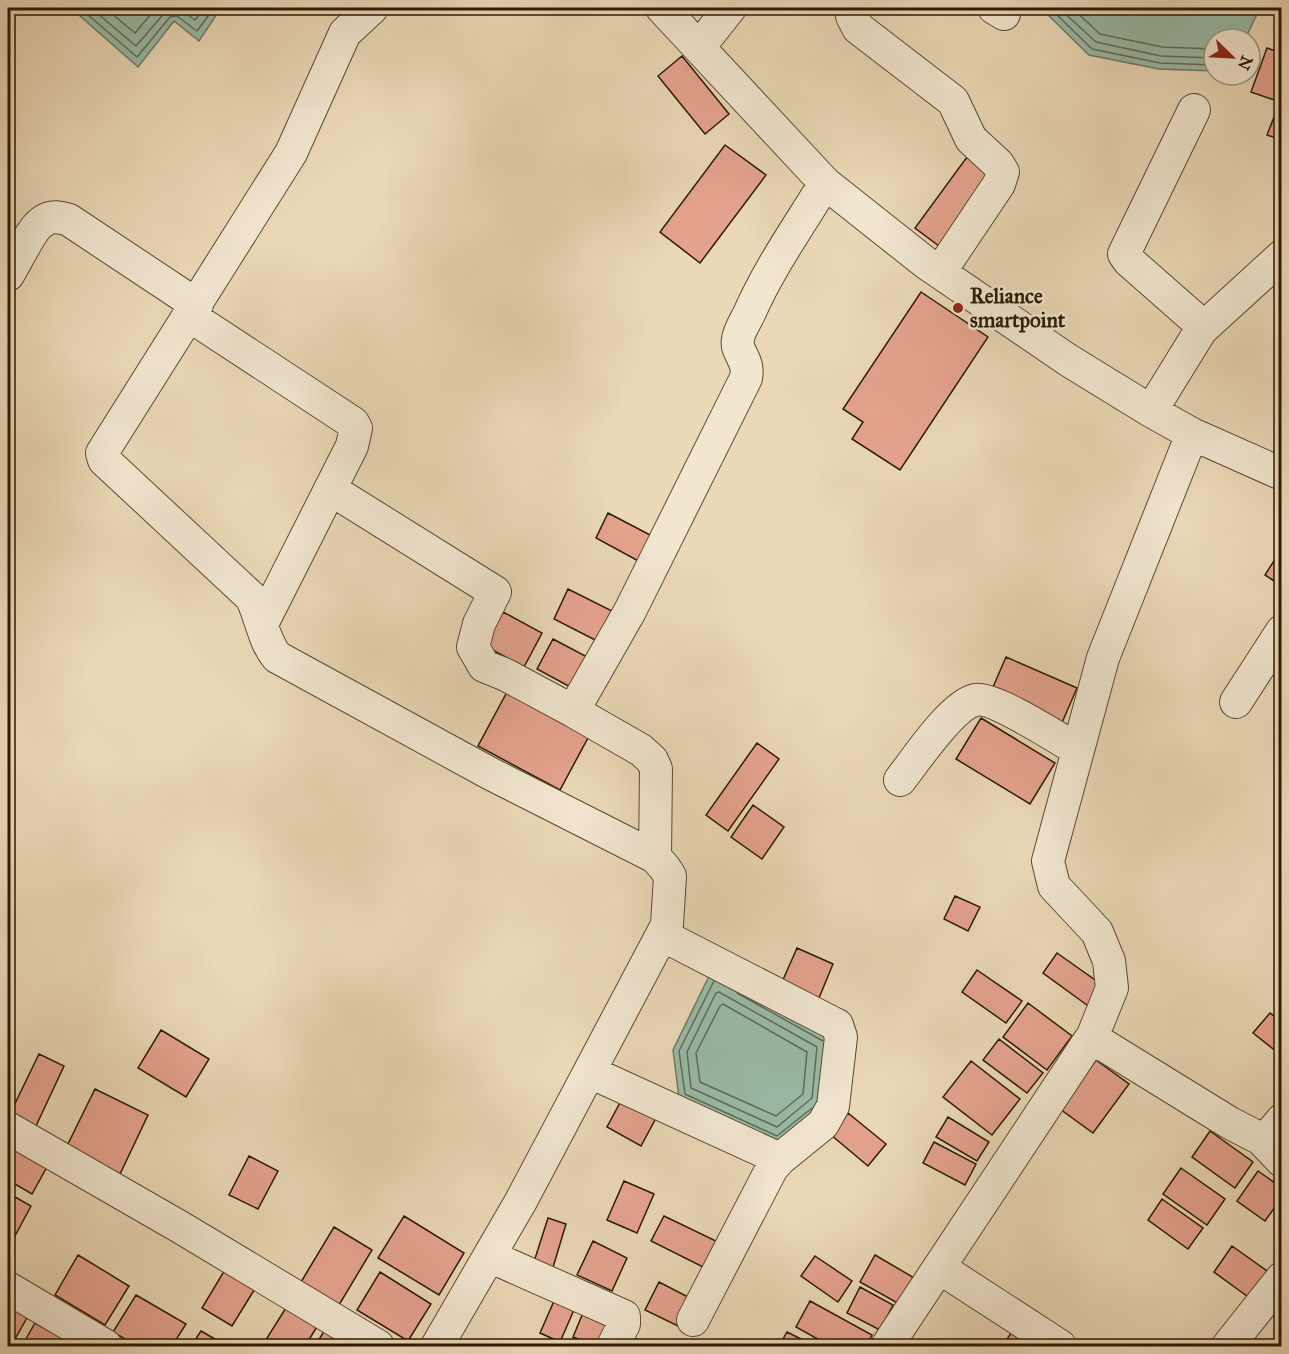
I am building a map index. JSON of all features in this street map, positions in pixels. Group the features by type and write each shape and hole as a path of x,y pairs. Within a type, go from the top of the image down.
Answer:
{"street":[{"path":"372,8 345,33 291,153 194,310 103,450 104,460 251,597 257,608 268,645 277,657 491,774 654,857 670,876 669,919 662,935 590,1072 437,1347"},
{"path":"662,8 825,183 940,272 1068,360 1151,411 1192,434 1281,474"},
{"path":"699,47 730,8"},
{"path":"854,8 852,16 858,28 953,101 971,139 998,164 1003,172 999,184 940,272"},
{"path":"1194,110 1124,254 1204,327"},
{"path":"573,711 630,611 746,378 747,365 738,346 738,339 772,270 825,183"},
{"path":"8,276 40,223 59,216 69,220 353,423 356,434 261,624"},
{"path":"1151,411 1204,327 1281,256"},
{"path":"1091,1040 1112,988 1108,961 1097,932 1054,886 1048,861 1102,658 1192,434"},
{"path":"330,489 495,592 479,624 473,647 484,666 506,675 573,711 640,750 652,760 656,769 654,857"},
{"path":"1236,702 1281,631"},
{"path":"900,780 948,719 966,704 975,700 994,702 1078,750"},
{"path":"662,935 831,1022 840,1031 841,1037 834,1096 829,1115 823,1124 780,1159 767,1176 693,1320"},
{"path":"887,1347 1086,1042 1097,1041 1230,1123 1275,1140"},
{"path":"590,1072 780,1159"},
{"path":"8,1128 180,1227 378,1347"},
{"path":"489,1256 624,1316 624,1324 613,1347"},
{"path":"940,1268 1060,1347"},
{"path":"1228,1347 1281,1278"},
{"path":"8,1288 106,1347"}],"water":[{"path":"71,8 221,8 199,41 174,21 138,67"},
{"path":"1044,8 1260,8 1251,27 1202,27 1202,71 1159,69 1089,55 1044,11"},
{"path":"711,972 831,1039 825,1105 778,1143 679,1098 673,1050"}],"building":[{"path":"1267,48 1282,53 1282,140 1267,135 1280,102 1251,92 1253,87 1262,87 1262,62"},
{"path":"682,56 729,114 705,134 658,76"},
{"path":"725,145 766,175 700,263 660,232"},
{"path":"967,157 991,175 939,246 915,228"},
{"path":"921,292 988,337 900,470 852,439 863,422 843,409"},
{"path":"608,513 656,538 642,563 596,538"},
{"path":"1282,548 1282,586 1265,575"},
{"path":"568,589 614,612 599,642 554,619"},
{"path":"503,612 542,633 524,667 485,646"},
{"path":"553,639 591,659 574,689 537,669"},
{"path":"1006,657 1077,688 1061,725 990,694"},
{"path":"507,692 589,736 560,790 478,746"},
{"path":"981,718 1055,763 1030,804 956,759"},
{"path":"757,743 779,759 728,831 706,815"},
{"path":"753,805 784,827 762,859 731,837"},
{"path":"955,896 980,907 968,931 944,919"},
{"path":"797,948 833,964 819,998 782,982"},
{"path":"1057,953 1105,987 1091,1008 1043,973"},
{"path":"977,970 1022,1001 1006,1023 962,992"},
{"path":"1028,1003 1072,1036 1047,1070 1003,1037"},
{"path":"1270,1013 1282,1022 1282,1056 1253,1033"},
{"path":"161,1030 209,1059 186,1097 138,1068"},
{"path":"999,1039 1043,1073 1027,1093 983,1060"},
{"path":"8,1044 14,1048 8,1058"},
{"path":"39,1054 64,1066 35,1128 9,1116"},
{"path":"1096,1060 1129,1084 1093,1133 1060,1109"},
{"path":"971,1061 1020,1099 992,1135 943,1097"},
{"path":"95,1089 148,1115 120,1174 66,1148"},
{"path":"622,1099 656,1118 641,1146 607,1127"},
{"path":"848,1113 886,1144 868,1166 831,1135"},
{"path":"948,1117 989,1142 977,1161 936,1137"},
{"path":"1210,1131 1253,1162 1235,1188 1192,1157"},
{"path":"8,1142 48,1165 32,1194 8,1180"},
{"path":"934,1142 976,1164 965,1185 923,1163"},
{"path":"249,1156 278,1171 258,1209 229,1195"},
{"path":"1181,1168 1225,1199 1207,1225 1163,1194"},
{"path":"1258,1171 1282,1188 1282,1197 1265,1221 1237,1201"},
{"path":"624,1181 654,1194 637,1233 607,1220"},
{"path":"8,1193 31,1206 8,1249"},
{"path":"1162,1199 1203,1228 1188,1249 1148,1220"},
{"path":"404,1216 464,1253 439,1295 378,1258"},
{"path":"664,1216 716,1241 703,1267 651,1241"},
{"path":"548,1218 566,1224 551,1274 532,1268"},
{"path":"334,1227 372,1250 339,1305 301,1282"},
{"path":"593,1241 627,1258 612,1291 577,1275"},
{"path":"1232,1246 1270,1273 1251,1299 1214,1272"},
{"path":"78,1255 129,1286 105,1325 55,1295"},
{"path":"875,1255 916,1279 901,1305 860,1282"},
{"path":"815,1256 852,1281 838,1302 801,1276"},
{"path":"226,1268 256,1287 232,1326 202,1308"},
{"path":"380,1272 431,1304 408,1341 357,1310"},
{"path":"659,1282 692,1299 678,1326 645,1310"},
{"path":"860,1287 893,1305 880,1330 847,1313"},
{"path":"557,1294 577,1303 560,1342 540,1333"},
{"path":"136,1295 186,1324 172,1346 137,1346 113,1332"},
{"path":"810,1301 872,1335 866,1346 830,1346 796,1327"},
{"path":"289,1303 320,1322 305,1346 262,1346"},
{"path":"8,1305 28,1316 11,1346 8,1346"},
{"path":"585,1308 609,1319 597,1346 573,1337"},
{"path":"35,1323 64,1339 59,1346 22,1346"},
{"path":"329,1323 358,1346 315,1346"},
{"path":"201,1331 227,1346 191,1346"},
{"path":"787,1332 815,1346 779,1346"},
{"path":"1012,1332 1034,1346 1002,1346"},
{"path":"624,1334 654,1346 618,1346"}],"place":[{"name":"Reliance smartpoint","path":"958,308"}]}
